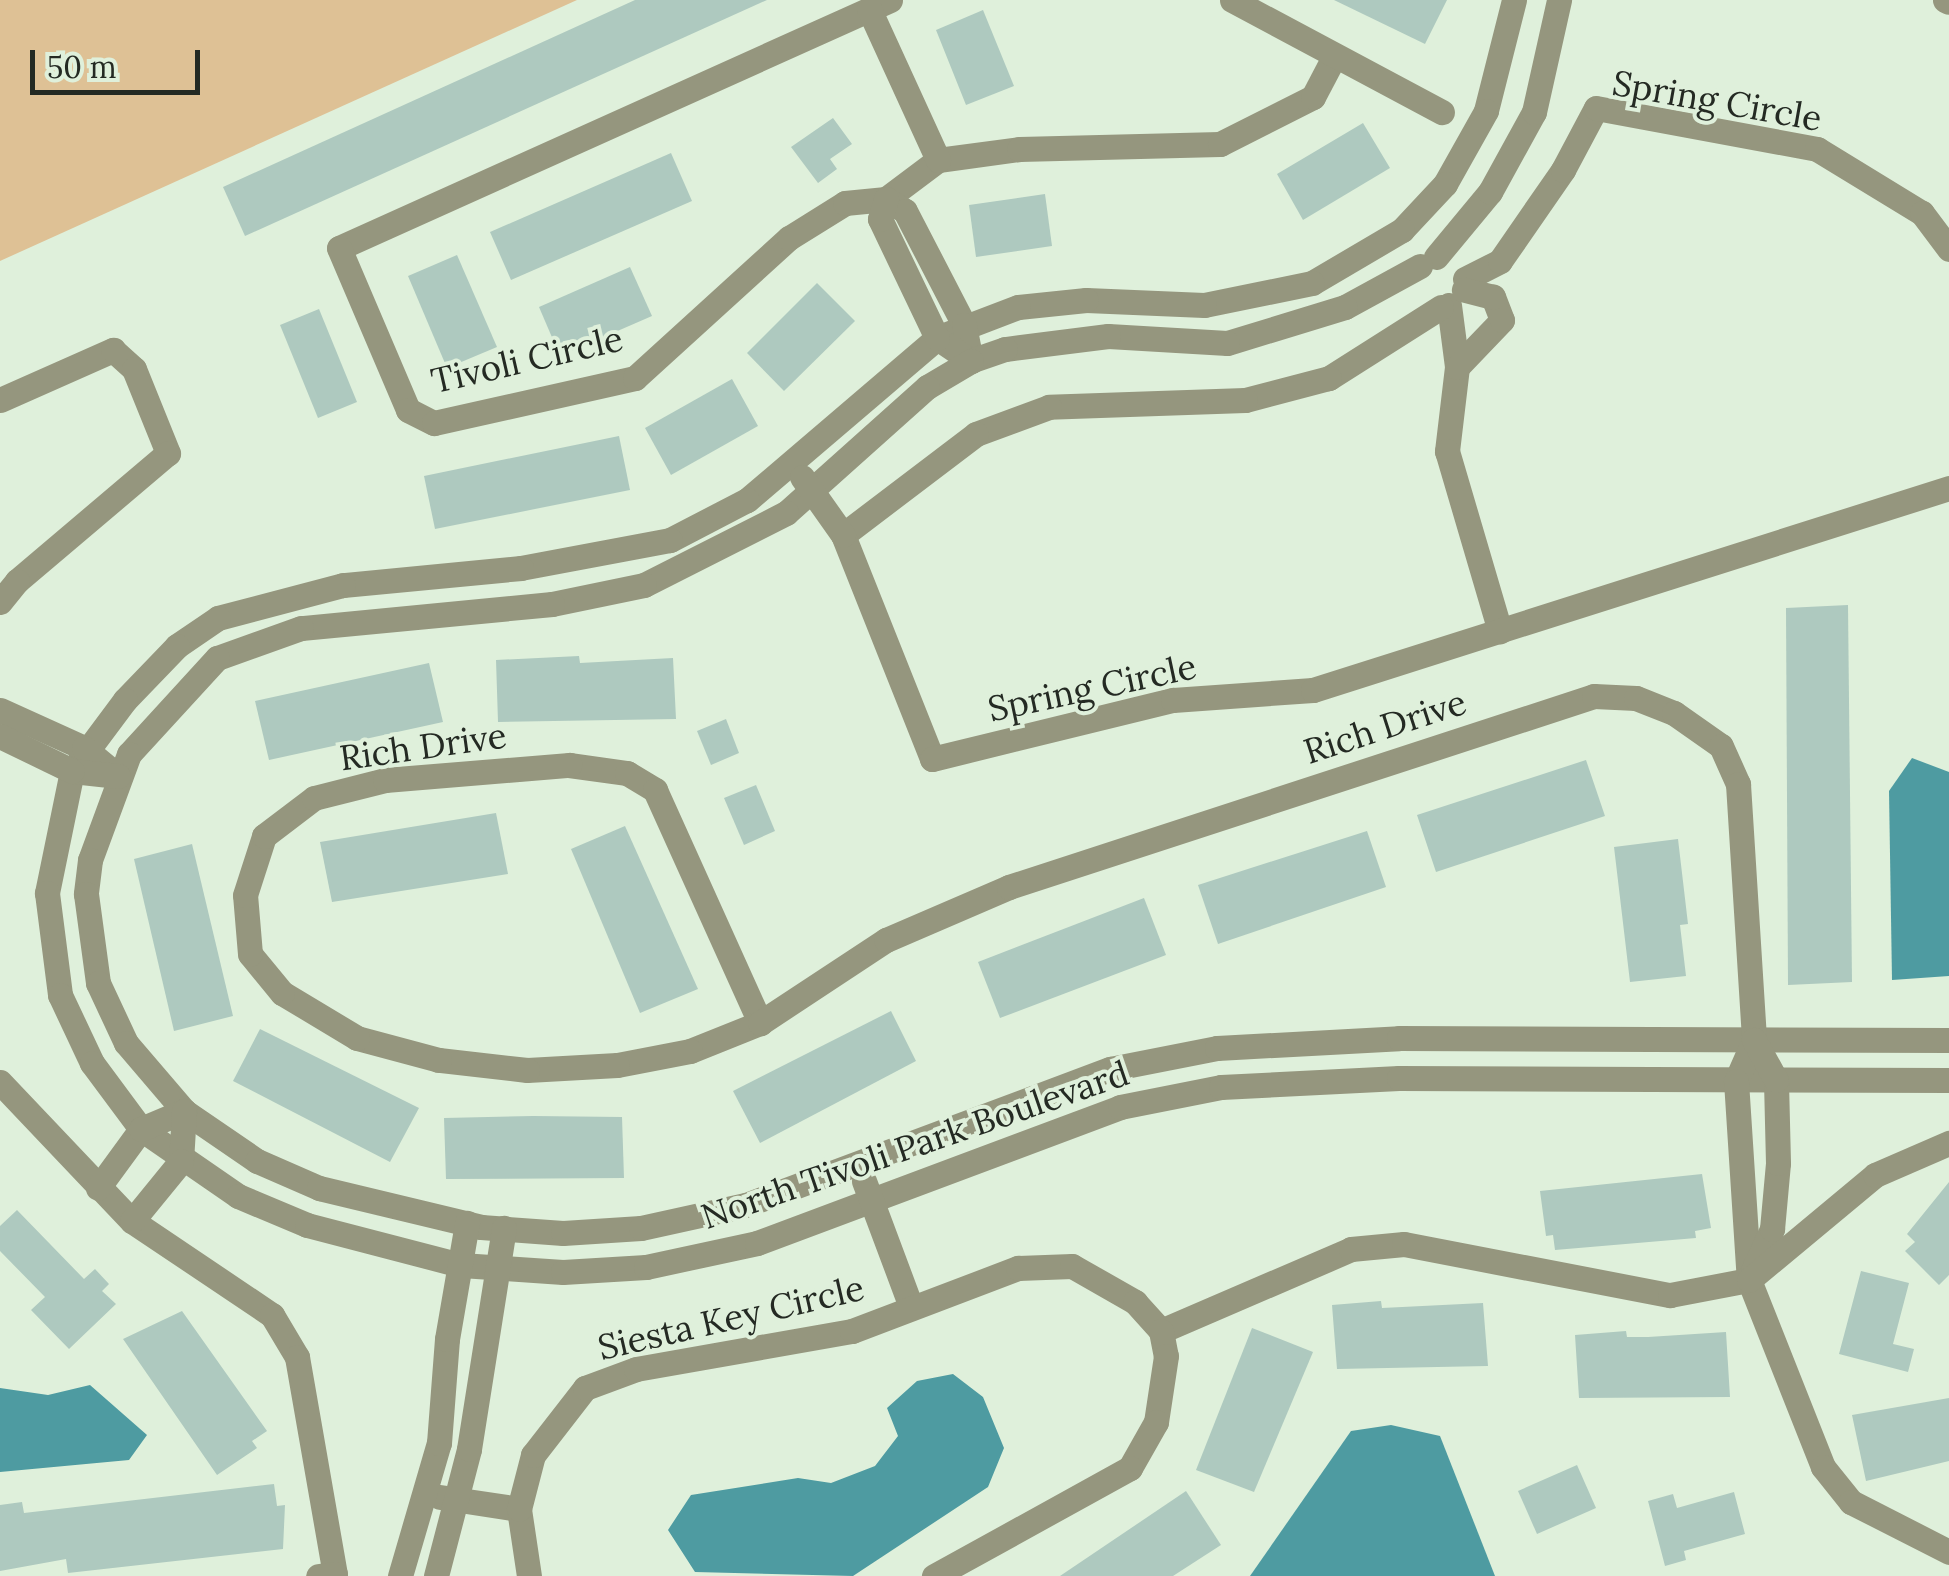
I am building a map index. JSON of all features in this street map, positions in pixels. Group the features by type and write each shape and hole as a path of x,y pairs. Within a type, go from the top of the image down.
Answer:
{"street":[{"path":"1232,0 1442,112"},
{"path":"78,759 177,646 218,618 343,585 522,568 670,540 747,500 937,338 964,324 1018,307 1086,300 1204,305 1312,283 1402,230 1445,184 1486,111 1514,0"},
{"path":"1457,367 1502,320 1494,297 1415,290 1427,261 1490,192 1534,112 1559,0"},
{"path":"879,4 938,160"},
{"name":"Tivoli Circle","path":"879,4 340,248 408,410 434,423 635,378 789,238 845,203 886,198 938,160 1019,149 1220,144 1313,97 1334,57"},
{"name":"Spring Circle","path":"842,534 976,434 1049,407 1244,400 1329,378 1500,261 1596,108 1817,148 1922,213 1949,249"},
{"path":"886,198 904,211 964,324 971,361 937,338 880,219 886,198"},
{"path":"1402,230 1427,261 1457,264 1457,367 1447,450 1500,631"},
{"name":"North Tivoli Park Boulevard","path":"1427,261 1345,307 1227,343 1108,336 1005,349 971,361 927,387 812,491 755,533 644,585 552,604 372,618 253,640 217,658 129,754 90,860 86,894 98,982 126,1043 184,1110 256,1161 319,1188 504,1228 641,1228 746,1206 856,1160 1110,1069 1217,1048 1364,1040 1948,1040"},
{"path":"0,400 113,350 134,369 168,453 17,580 0,602"},
{"name":"Spring Circle","path":"790,460 842,534 932,759 1173,700 1313,690 1949,488"},
{"name":"Rich Drive","path":"760,1023 655,790 627,773 569,765 475,771 385,780 314,798 264,836 245,895 250,954 282,993 357,1038 438,1060 528,1070 616,1064 690,1051 760,1023 886,940 1009,887 1594,696 1636,698 1674,713 1721,746 1738,784 1754,1040 1736,1081"},
{"path":"0,710 78,759"},
{"path":"0,736 78,759 118,776"},
{"name":"North Tivoli Park Boulevard","path":"78,759 47,893 54,959 60,994 92,1063 141,1129 181,1161 306,1225 461,1265 646,1267 757,1243 870,1197 1120,1107 1222,1087 1367,1079 1948,1080"},
{"path":"1364,1040 1367,1079"},
{"path":"1749,1280 1772,1229 1776,1080 1754,1040"},
{"path":"1948,1040 1948,1080"},
{"path":"1736,1081 1749,1280 1823,1467 1851,1502 1949,1552"},
{"path":"0,1082 132,1221 272,1315 296,1357 335,1574 318,1576"},
{"path":"98,1188 141,1129 184,1110 181,1161 132,1221"},
{"path":"934,1576 1130,1468 1159,1408 1166,1356 1161,1331 1351,1248 1404,1244 1670,1295 1749,1280 1875,1175 1949,1143"},
{"name":"Siesta Key Circle","path":"856,1160 911,1308"},
{"path":"400,1576 439,1443 446,1339 467,1223"},
{"path":"436,1576 456,1501 504,1228"},
{"name":"Siesta Key Circle","path":"530,1576 519,1509 533,1454 584,1388 636,1369 852,1332 1018,1268 1072,1266 1135,1302 1161,1331"},
{"path":"426,1494 519,1509"}],"shaded area":[{"path":"0,0 577,0 0,261"}],"water":[{"path":"1912,758 1949,772 1949,976 1892,980 1889,791"},
{"path":"953,1374 983,1397 1004,1448 988,1487 853,1576 695,1572 668,1530 691,1495 798,1478 831,1483 875,1466 898,1436 887,1408 917,1381"},
{"path":"90,1385 147,1435 129,1460 0,1472 0,1388 48,1395"},
{"path":"1391,1425 1440,1436 1495,1576 1250,1576 1351,1431"}],"building":[{"path":"635,0 767,0 245,236 223,187"},
{"path":"1334,0 1447,0 1425,44"},
{"path":"983,10 1014,86 966,105 936,30"},
{"path":"833,118 852,144 830,159 837,169 818,183 791,147"},
{"path":"1363,123 1390,168 1303,220 1277,174"},
{"path":"671,153 692,201 511,280 490,232"},
{"path":"1045,194 1052,246 976,257 969,205"},
{"path":"457,255 497,347 447,368 408,276"},
{"path":"630,267 652,316 560,356 539,307"},
{"path":"817,283 855,321 784,391 747,353"},
{"path":"319,309 357,402 318,418 280,325"},
{"path":"732,379 758,426 671,475 645,428"},
{"path":"619,436 630,490 435,529 424,476"},
{"path":"1848,605 1852,982 1788,985 1786,608"},
{"path":"579,656 580,663 673,658 676,719 498,722 496,660"},
{"path":"429,663 443,722 269,760 255,701"},
{"path":"726,719 739,753 711,765 697,731"},
{"path":"1586,760 1605,816 1436,872 1417,815"},
{"path":"756,785 775,831 744,845 724,798"},
{"path":"496,813 508,874 332,902 320,842"},
{"path":"625,826 698,989 640,1013 571,849"},
{"path":"1367,831 1386,887 1218,944 1198,885"},
{"path":"1678,839 1688,924 1680,925 1686,976 1630,982 1614,847"},
{"path":"192,844 233,1016 174,1031 134,859"},
{"path":"1144,898 1166,955 1000,1018 978,962"},
{"path":"891,1011 916,1061 760,1143 733,1091"},
{"path":"260,1029 419,1108 390,1162 233,1081"},
{"path":"622,1117 624,1178 446,1179 444,1118"},
{"path":"1702,1174 1711,1228 1695,1231 1696,1238 1555,1250 1553,1235 1546,1236 1540,1191"},
{"path":"1949,1182 1949,1275 1939,1285 1905,1251 1915,1242 1907,1234"},
{"path":"17,1210 84,1279 95,1269 109,1284 102,1291 116,1304 69,1349 31,1310 45,1297 0,1251 0,1226"},
{"path":"1861,1271 1909,1283 1893,1344 1914,1349 1908,1372 1839,1354"},
{"path":"1381,1301 1382,1308 1483,1303 1488,1366 1337,1369 1332,1305"},
{"path":"182,1311 267,1431 252,1441 257,1448 217,1475 123,1339"},
{"path":"1252,1328 1313,1352 1254,1492 1196,1470"},
{"path":"1626,1331 1627,1337 1726,1332 1730,1397 1579,1398 1575,1335"},
{"path":"1949,1398 1949,1461 1866,1481 1852,1415"},
{"path":"1577,1465 1596,1508 1537,1534 1518,1491"},
{"path":"274,1484 277,1506 285,1505 283,1549 68,1573 66,1559 0,1571 0,1505 22,1502 24,1513"},
{"path":"1186,1491 1221,1545 1173,1576 1060,1576"},
{"path":"1734,1492 1745,1534 1684,1551 1686,1560 1665,1566 1648,1501 1673,1494 1677,1508"}]}
